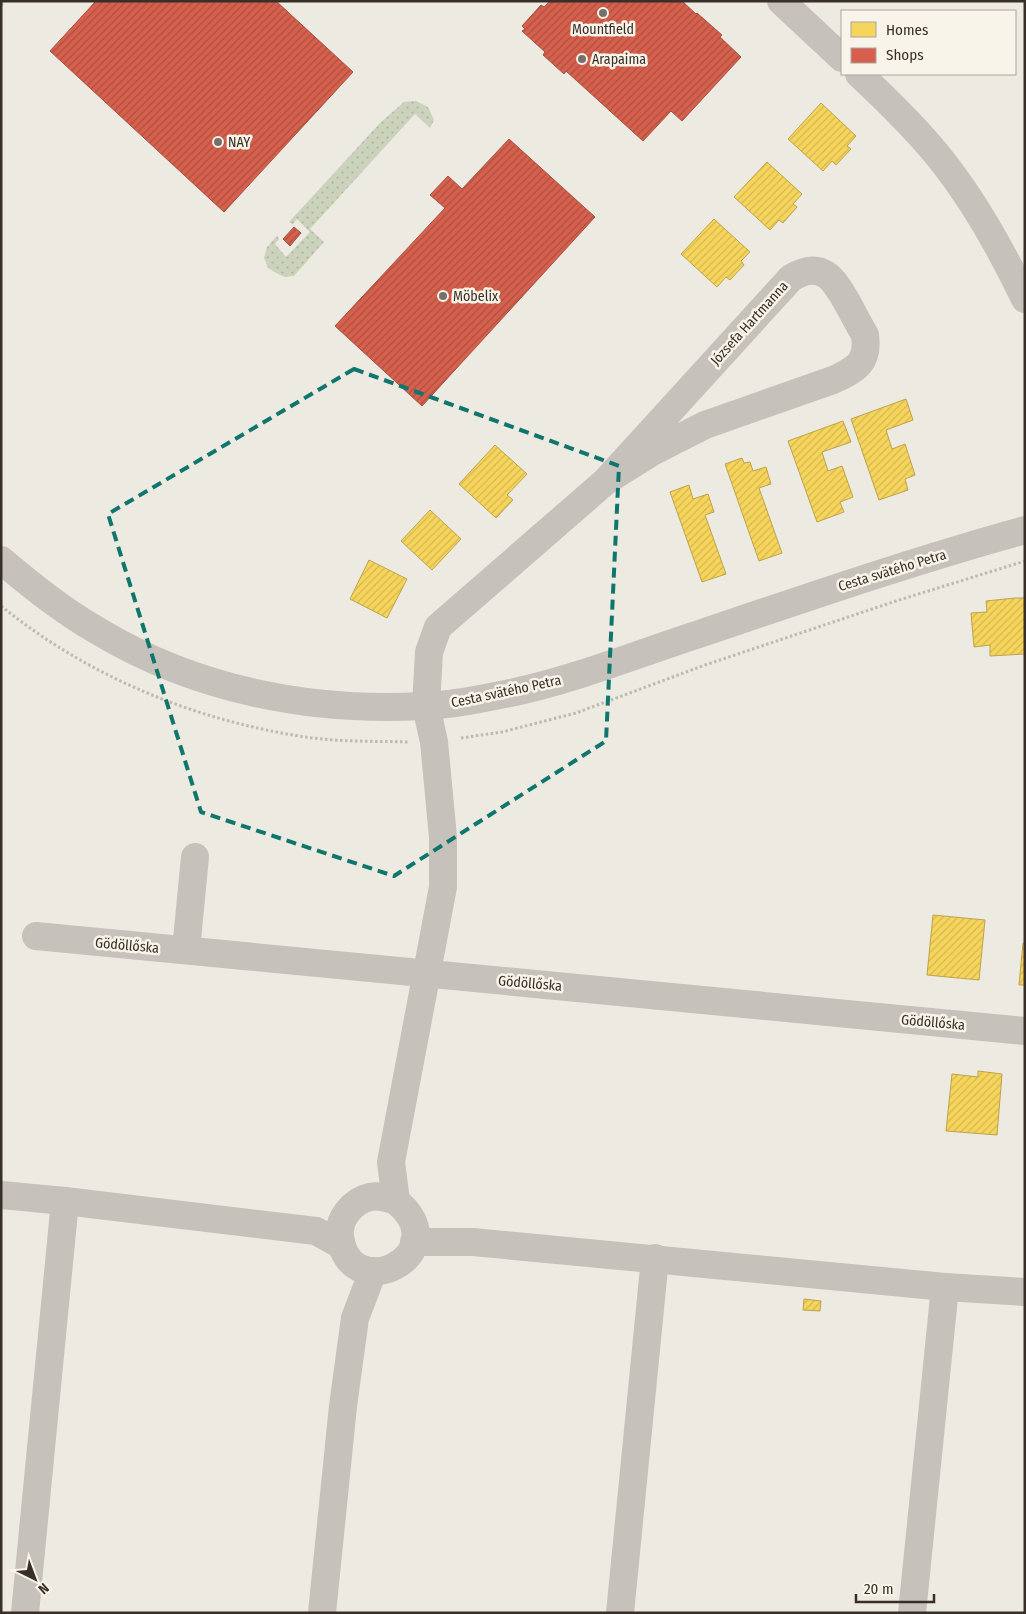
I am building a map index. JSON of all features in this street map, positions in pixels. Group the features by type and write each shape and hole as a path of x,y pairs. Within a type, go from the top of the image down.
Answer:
{"street":[{"path":"786,6 841,57"},
{"path":"860,75 890,102 942,161 971,201 994,239 1025,299"},
{"name":"Józsefa Hartmanna","path":"391,1162 440,908 444,865 434,742 426,706 428,652 438,627 606,481 791,278 806,271 815,271 823,273 836,283 865,335 867,345 857,368 833,380 706,425 654,451 606,481"},
{"name":"Cesta svätého Petra","path":"1,560 65,611 100,632 136,652 209,681 260,694 303,702 347,706 426,706 475,700 517,692 566,678 844,585 1025,530"},
{"path":"186,950 195,857"},
{"name":"Gödöllőska","path":"36,936 1025,1031"},
{"path":"1,1195 316,1230 353,1240 384,1271 394,1268 404,1261 410,1252 408,1221 391,1162"},
{"path":"353,1240 391,1162"},
{"path":"322,1613 343,1406 355,1318 353,1240 371,1197 384,1197 408,1221 473,1242 946,1287 1025,1292"},
{"path":"25,1613 65,1201"},
{"path":"620,1613 655,1258"},
{"path":"912,1613 946,1287"}],"path":[{"path":"1,5 5,1"}],"highlighted area":[{"path":"354,369 619,466 606,741 394,876 201,812 108,514"}],"green space":[{"path":"416,101 428,107 434,120 430,128 415,114 310,229 324,242 294,276 285,277 268,268 264,258 267,247 277,236 279,239 275,244 286,257 310,232 297,219 293,224 289,222 380,123 404,102"}],"building: Homes":[{"path":"821,103 856,136 847,146 851,149 836,165 832,161 823,171 788,139"},
{"path":"767,162 802,194 793,204 797,207 783,223 779,220 770,230 734,197"},
{"path":"714,219 750,252 741,261 744,265 730,280 726,277 717,287 681,254"},
{"path":"906,399 913,420 886,430 892,449 905,444 915,475 905,479 908,490 879,500 851,419"},
{"path":"843,421 851,442 822,452 828,471 842,466 853,497 840,502 844,512 817,522 788,441"},
{"path":"495,445 527,474 507,495 513,500 496,518 459,484"},
{"path":"742,458 744,463 750,462 753,471 766,467 771,484 759,488 782,553 759,561 725,464"},
{"path":"689,485 693,499 708,494 714,512 705,515 726,574 702,582 670,492"},
{"path":"430,510 461,539 432,570 401,541"},
{"path":"369,560 407,579 387,618 350,599"},
{"path":"1025,598 1025,654 990,656 990,645 974,647 971,613 987,612 986,601"},
{"path":"933,915 985,920 979,980 927,975"},
{"path":"1023,943 1025,943 1025,985 1019,985"},
{"path":"978,1071 1002,1074 997,1135 946,1131 952,1074 978,1077"},
{"path":"804,1299 821,1301 820,1311 803,1310"}],"building: Shops":[{"name":"NAY","path":"96,1 276,1 353,72 224,212 50,51"},
{"path":"550,1 682,1 722,35 720,37 741,57 682,121 671,111 643,141 566,71 564,74 543,55 545,52 522,31 525,29 522,26 541,5 544,7"},
{"name":"Möbelix","path":"509,139 595,217 422,406 335,326 445,208 430,195 448,176 462,189"},
{"path":"294,227 301,233 290,246 283,239"}],"place":[{"name":"Mountfield","path":"603,13"},
{"name":"Arapaima","path":"582,59"},
{"name":"NAY","path":"218,142"},
{"name":"Möbelix","path":"443,296"}]}
